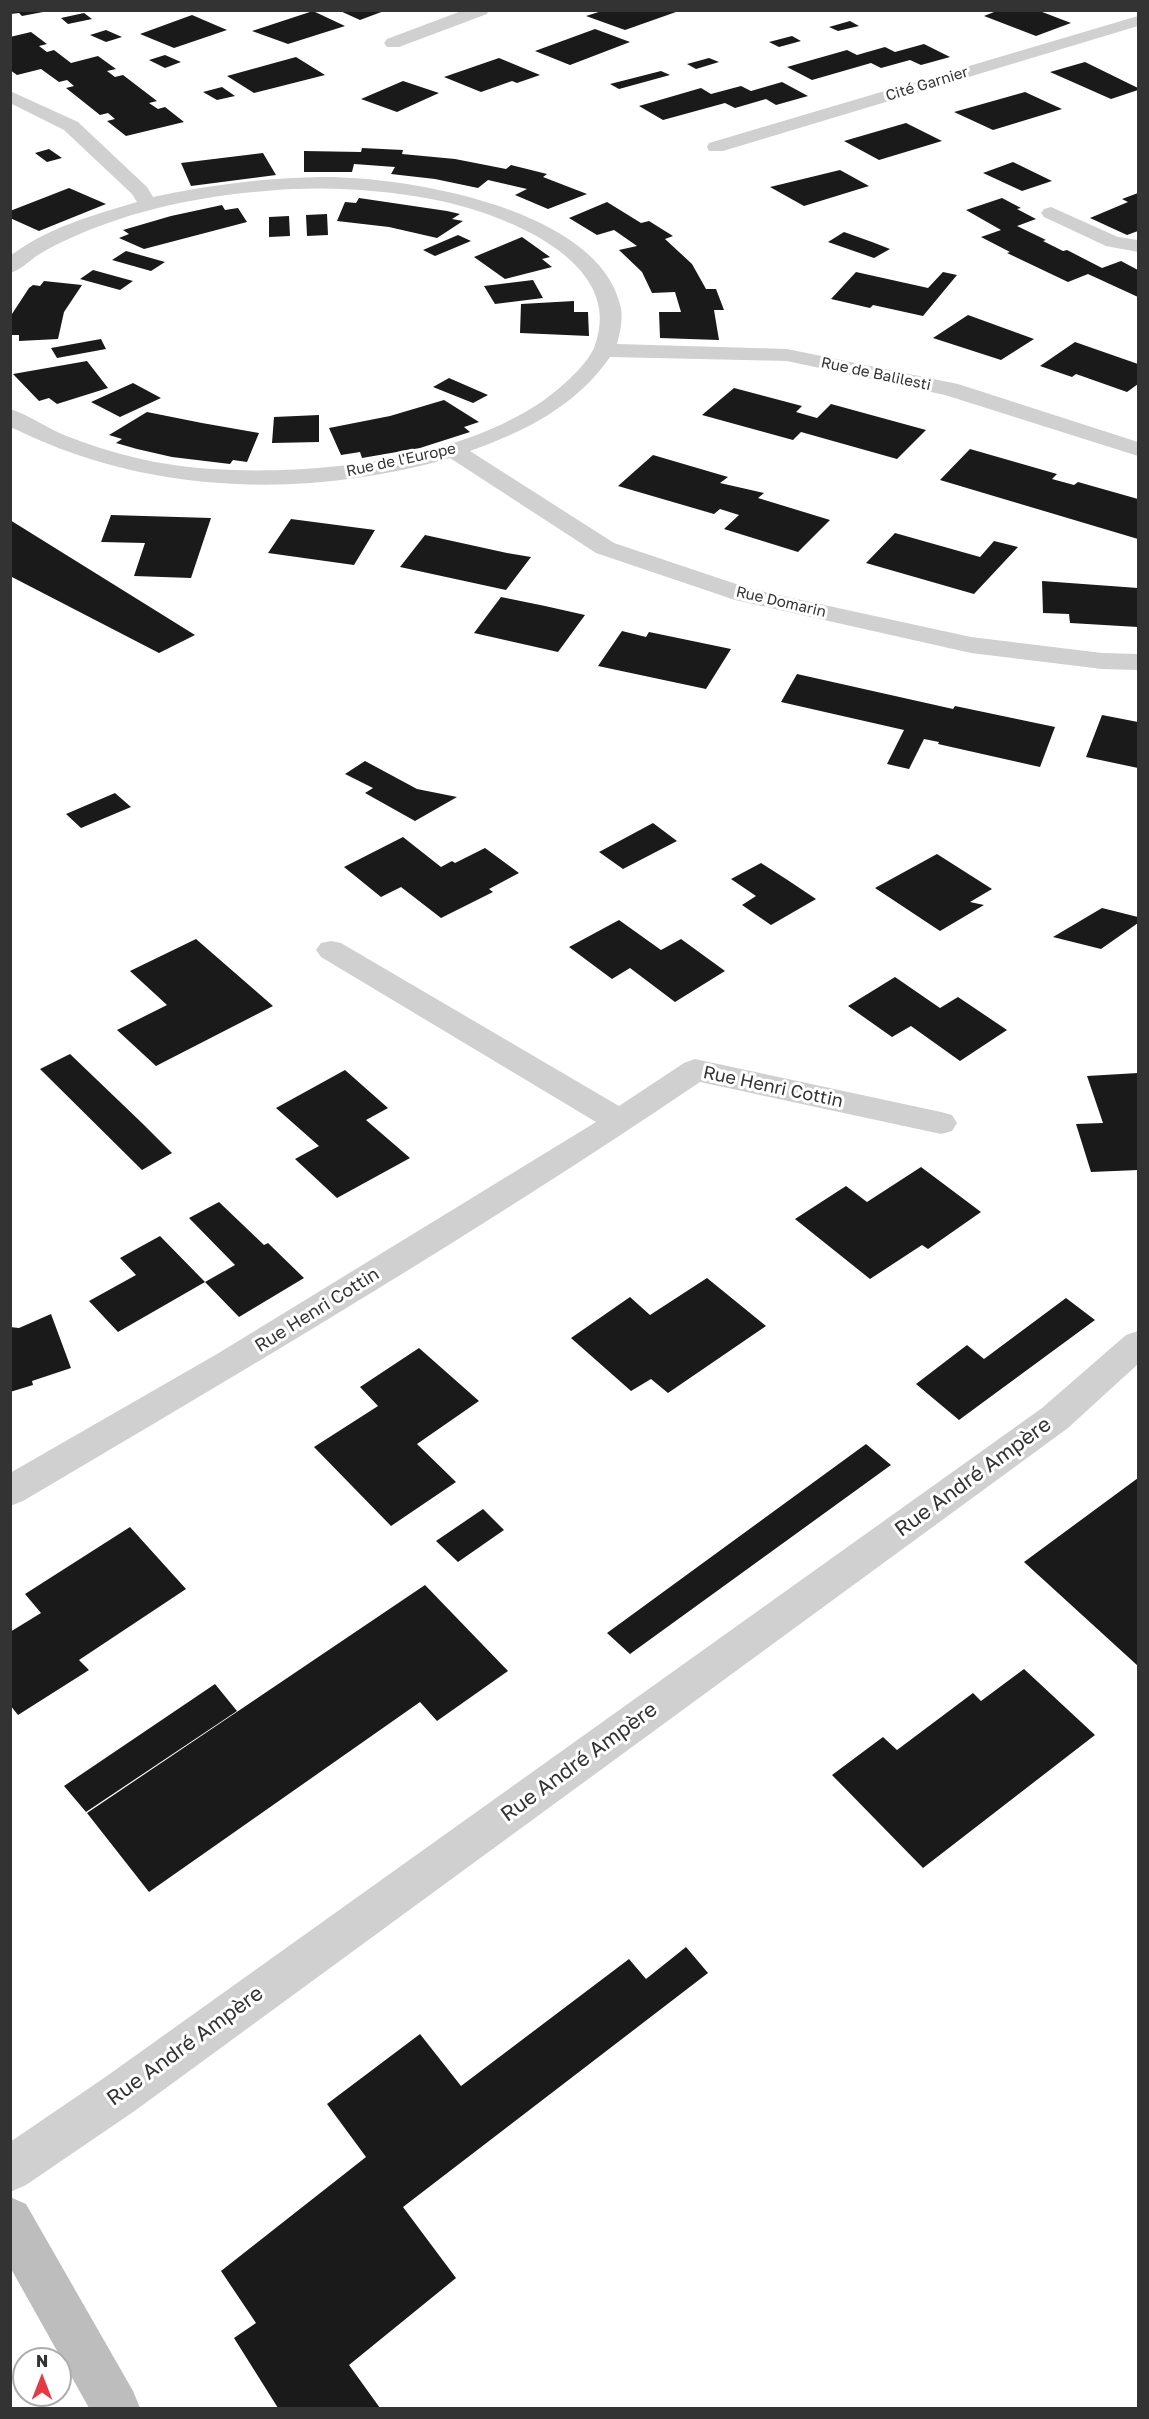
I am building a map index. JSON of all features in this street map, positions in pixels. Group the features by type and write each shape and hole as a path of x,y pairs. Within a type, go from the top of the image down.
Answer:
{"main road":[{"path":"10,2220 116,2409"}],"street":[{"path":"393,44 481,10"},
{"path":"1118,10 1138,19"},
{"name":"Cité Garnier","path":"716,147 1138,19"},
{"path":"10,96 70,126 140,191 147,203"},
{"path":"10,112 31,106"},
{"name":"Rue de l'Europe","path":"10,267 18,259 76,227 147,203 221,189 299,183 375,185 448,196 511,215 561,241 596,274 611,310 604,350 575,388 524,422 455,451 351,472 262,478 175,472 79,451 10,416"},
{"path":"1051,213 1113,242 1138,246"},
{"name":"Rue de Balilesti","path":"604,350 788,355 950,389 1138,449"},
{"name":"Rue Domarin","path":"455,451 605,548 744,595 971,645 1102,661 1138,662"},
{"path":"331,950 619,1121"},
{"name":"Rue Henri Cottin","path":"10,1491 249,1351 572,1153 695,1070 941,1123"},
{"name":"Rue André Ampère","path":"10,2169 120,2094 1055,1418 1138,1344"}],"building":[{"path":"10,10 43,10 43,12 22,16 19,13 10,14"},
{"path":"338,10 384,10 384,11 360,20"},
{"path":"605,10 673,10 676,12 625,30 586,16"},
{"path":"999,10 1037,10 1071,23 1036,36 984,16"},
{"path":"313,11 345,26 288,44 252,31"},
{"path":"84,13 92,19 68,24 61,18"},
{"path":"192,15 227,30 174,48 140,34"},
{"path":"850,21 859,26 838,31 829,27"},
{"path":"595,29 630,42 570,65 535,51"},
{"path":"106,30 122,37 106,42 90,35"},
{"path":"31,32 47,44 39,46 47,52 54,50 71,63 98,56 116,69 107,71 115,77 123,75 157,101 149,103 158,109 165,107 184,122 126,136 107,121 115,119 108,113 100,115 66,88 74,86 67,80 59,82 41,69 17,75 10,70 10,37"},
{"path":"792,36 801,41 779,47 769,42"},
{"path":"924,44 950,57 921,65 910,60 881,68 871,63 812,80 787,67 847,50 857,55 885,47 895,52"},
{"path":"165,55 181,62 165,68 149,60"},
{"path":"296,57 325,75 254,93 227,76"},
{"path":"499,58 540,75 517,83 512,81 481,92 444,77"},
{"path":"709,58 719,62 696,69 687,64"},
{"path":"1085,62 1138,90 1111,99 1050,72"},
{"path":"661,71 670,75 619,89 610,84"},
{"path":"403,81 439,93 397,112 361,99"},
{"path":"782,82 808,96 776,105 766,99 735,108 725,103 663,120 639,106 701,88 711,94 741,86 751,91"},
{"path":"222,87 235,96 217,100 203,92"},
{"path":"1025,92 1062,109 993,130 954,112"},
{"path":"906,123 942,141 879,160 844,141"},
{"path":"362,148 403,150 402,154 455,159 506,169 511,165 547,174 543,177 587,194 548,209 515,195 527,189 488,180 478,188 435,179 391,174 395,167 354,164 352,172 304,172 304,151 361,152"},
{"path":"49,149 62,158 47,162 35,153"},
{"path":"263,153 276,175 191,186 181,163"},
{"path":"1013,162 1052,181 1022,191 983,173"},
{"path":"840,170 869,186 804,206 770,187"},
{"path":"69,188 106,204 39,231 10,218 10,211"},
{"path":"1138,193 1138,231 1127,235 1090,218 1128,202 1122,199"},
{"path":"359,198 447,211 460,214 452,219 463,221 437,238 389,227 337,221 345,202 356,203"},
{"path":"1002,198 1036,219 1017,226 1046,240 1043,241 1063,251 1067,250 1102,268 1121,261 1138,270 1138,297 1088,274 1068,282 1007,253 1010,252 981,237 1001,230 966,210"},
{"path":"607,202 641,223 649,221 673,236 665,239 692,264 706,289 716,289 724,310 714,310 719,340 660,338 659,312 681,312 675,292 652,293 642,272 619,250 637,246 614,230 597,235 569,218"},
{"path":"222,205 225,210 238,208 247,222 144,249 119,238 129,234 123,230 171,216"},
{"path":"327,214 328,235 307,236 306,215"},
{"path":"289,216 290,236 269,237 269,217"},
{"path":"844,232 890,249 874,258 828,242"},
{"path":"458,235 471,241 435,256 423,250"},
{"path":"522,237 550,257 542,259 552,267 505,279 474,257"},
{"path":"126,251 165,262 151,271 112,260"},
{"path":"93,270 133,281 120,290 80,279"},
{"path":"856,272 928,288 943,272 957,275 923,316 831,299"},
{"path":"533,280 543,298 495,304 484,286"},
{"path":"44,281 82,285 64,312 58,339 19,341 19,335 10,335 10,317 29,288 33,285 40,286"},
{"path":"574,301 574,312 588,312 589,336 520,333 521,304"},
{"path":"968,315 1034,339 1001,360 933,338"},
{"path":"101,339 106,349 57,358 51,348"},
{"path":"1075,342 1138,364 1138,384 1127,392 1076,374 1072,377 1040,366"},
{"path":"87,361 108,388 57,404 49,398 39,401 13,374"},
{"path":"449,378 488,395 473,403 433,387"},
{"path":"133,383 161,398 120,417 91,402"},
{"path":"734,388 802,406 796,412 817,418 831,404 926,430 897,459 801,432 793,440 702,415"},
{"path":"444,400 479,422 464,427 470,432 420,448 362,458 360,452 341,455 329,428 390,416"},
{"path":"147,412 259,433 247,462 233,460 230,464 172,457 137,449 116,443 122,439 109,435"},
{"path":"319,415 319,442 272,443 274,417"},
{"path":"970,449 1057,474 1052,479 1074,485 1078,482 1138,499 1138,539 940,480"},
{"path":"653,455 728,477 720,483 764,493 758,498 830,520 798,552 724,529 739,515 720,509 714,514 618,486"},
{"path":"111,515 211,518 191,578 134,576 145,543 101,542"},
{"path":"291,519 375,530 354,565 268,553"},
{"path":"10,520 195,635 159,653 10,576"},
{"path":"895,533 980,557 994,541 1018,547 974,594 866,563"},
{"path":"425,535 531,557 506,590 400,567"},
{"path":"1042,581 1138,588 1138,627 1070,623 1069,614 1043,613"},
{"path":"501,597 585,615 558,652 474,633"},
{"path":"622,631 646,637 649,632 731,649 706,689 598,666"},
{"path":"797,674 953,709 955,706 1055,727 1040,767 924,739 909,769 887,764 904,730 781,702"},
{"path":"1102,715 1138,722 1138,768 1086,757"},
{"path":"365,761 417,789 457,797 415,821 365,793 373,788 345,774"},
{"path":"115,793 131,807 81,828 66,814"},
{"path":"653,823 677,841 623,869 599,852"},
{"path":"403,837 441,867 452,861 455,863 485,848 519,873 489,889 493,892 441,918 401,887 381,897 344,867"},
{"path":"937,854 992,889 970,902 984,905 940,931 875,888"},
{"path":"761,863 816,899 771,925 742,905 756,896 731,879"},
{"path":"1102,908 1138,917 1138,923 1101,949 1053,937"},
{"path":"619,920 661,950 681,939 725,971 675,1002 630,968 612,979 569,947"},
{"path":"196,939 273,1006 156,1066 117,1030 167,1005 130,971"},
{"path":"895,977 940,1008 958,997 1007,1030 960,1061 911,1026 892,1037 848,1006"},
{"path":"70,1054 172,1153 142,1170 40,1069"},
{"path":"345,1070 388,1108 366,1120 410,1158 337,1198 295,1159 319,1146 276,1108"},
{"path":"1138,1073 1138,1170 1091,1172 1076,1124 1103,1123 1087,1076"},
{"path":"921,1167 981,1212 928,1249 922,1245 870,1279 795,1219 846,1186 867,1202"},
{"path":"219,1202 264,1245 268,1243 304,1278 239,1317 205,1282 235,1265 189,1218"},
{"path":"160,1236 205,1282 118,1332 89,1301 136,1275 120,1258"},
{"path":"707,1278 766,1326 668,1393 651,1379 631,1391 571,1338 630,1297 650,1315"},
{"path":"1066,1298 1095,1320 959,1420 916,1384 967,1345 984,1359"},
{"path":"51,1314 71,1368 32,1381 33,1385 10,1392 10,1327 19,1328"},
{"path":"419,1348 479,1401 417,1444 456,1482 391,1526 314,1447 378,1406 360,1387"},
{"path":"866,1444 891,1465 630,1654 607,1633"},
{"path":"1138,1478 1138,1666 1024,1562"},
{"path":"483,1509 504,1530 458,1562 436,1541"},
{"path":"130,1527 186,1589 79,1660 89,1670 18,1715 10,1705 10,1632 41,1613 25,1594"},
{"path":"425,1585 508,1671 437,1721 420,1702 149,1892 87,1813"},
{"path":"1024,1669 1095,1735 923,1868 832,1775 883,1737 897,1750 973,1693 981,1701"},
{"path":"215,1684 237,1711 86,1812 64,1786"},
{"path":"686,1947 708,1973 403,2207 456,2278 349,2365 380,2408 278,2408 234,2338 256,2323 221,2271 366,2157 327,2104 420,2034 461,2086 629,1959 646,1979"}]}
